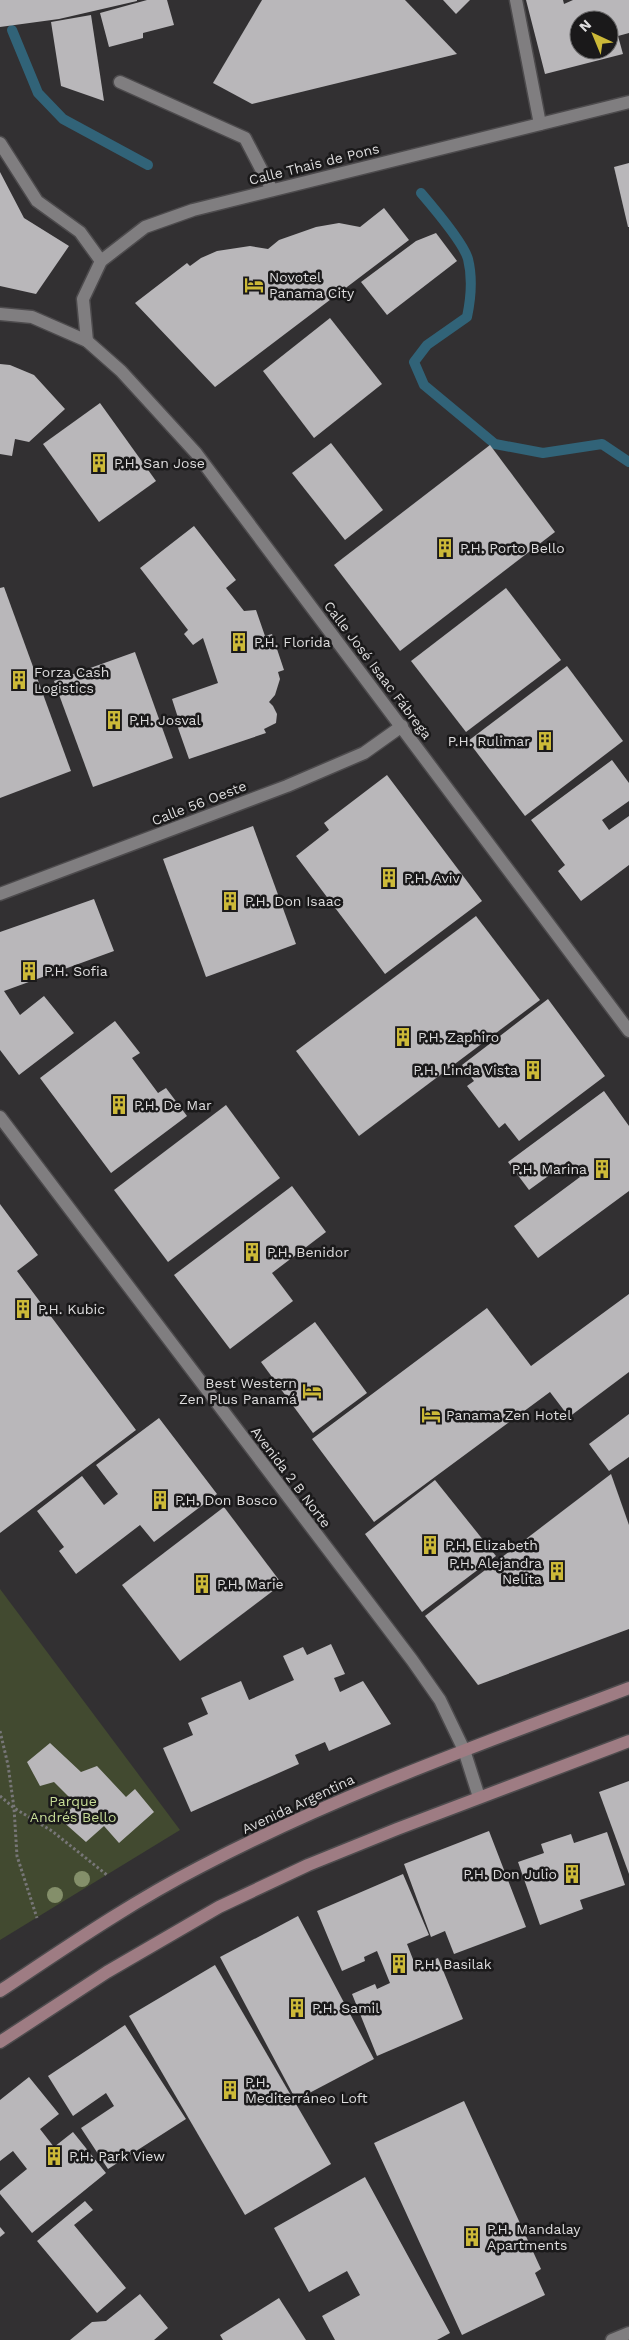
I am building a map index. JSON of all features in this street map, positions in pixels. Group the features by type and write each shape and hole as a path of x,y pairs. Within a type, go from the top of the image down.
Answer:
{"street":[{"path":"516,0 540,124"},
{"path":"120,82 244,138 272,190"},
{"name":"Calle Thais de Pons","path":"87,341 83,298 100,260 145,227 193,210 629,102"},
{"path":"0,143 37,201 80,232 100,260"},
{"name":"Calle José Isaac Fábrega","path":"0,314 32,317 87,341 121,371 201,458 629,1031"},
{"name":"Calle 56 Oeste","path":"0,894 287,786 364,753 402,726"},
{"name":"Avenida 2 B Norte","path":"0,1117 412,1660 440,1700 464,1750 479,1797"},
{"name":"Avenida Argentina","path":"0,1990 88,1933 199,1867 372,1786 629,1688"},
{"path":"0,2042 107,1972 219,1907 308,1866 479,1797 629,1741"},
{"path":"612,2340 629,2333"}],"path":[{"path":"0,1731 8,1765 14,1808 17,1856 37,1918"},
{"path":"0,1796 14,1808 52,1831 107,1875"}],"green space":[{"name":"Parque Andrés Bello","path":"0,1589 180,1830 0,1940"}],"building":[{"path":"0,0 137,1 59,19 0,27"},
{"path":"147,0 167,0 174,25 143,33 143,38 109,47 100,13"},
{"path":"262,0 405,0 457,54 252,104 213,83"},
{"path":"443,0 470,0 456,14"},
{"path":"526,0 563,0 564,4 573,0 629,0 629,33 619,36 619,10 569,10 569,60 600,60 545,74"},
{"path":"91,15 104,101 61,86 51,22"},
{"path":"619,40 623,54 619,55"},
{"path":"629,163 629,227 628,227 614,167"},
{"path":"0,172 24,218 69,246 36,294 0,286"},
{"name":"Novotel Panama City","path":"384,208 409,240 215,387 135,303 187,263 190,266 201,258 217,251 250,246 268,249 279,240 316,227 339,223 360,227"},
{"path":"436,233 457,261 387,315 361,282 416,241"},
{"path":"330,318 382,384 314,438 263,371"},
{"path":"0,364 10,365 34,375 65,409 29,442 15,439 12,456 0,454"},
{"name":"P.H. San Jose","path":"100,403 156,481 99,522 43,444"},
{"path":"331,443 383,510 345,540 292,473"},
{"name":"P.H. Porto Bello","path":"490,445 555,532 400,651 334,565"},
{"name":"P.H. Florida","path":"194,526 236,580 226,588 244,611 256,610 265,636 272,634 284,670 278,672 280,679 275,695 269,702 277,714 276,723 264,729 266,733 189,759 177,725 180,724 172,699 218,683 203,638 193,645 184,634 188,630 140,568"},
{"name":"Forza Cash Logistics","path":"4,587 71,771 0,798 0,588"},
{"path":"506,588 561,660 466,732 411,661"},
{"name":"P.H. Josval","path":"135,652 173,758 93,787 54,681"},
{"name":"P.H. Rulimar","path":"567,666 623,741 525,816 468,741"},
{"path":"612,760 629,783 629,801 602,820 609,830 629,816 629,865 581,901 558,871 565,865 531,820"},
{"name":"P.H. Aviv","path":"387,775 482,901 385,974 296,856 329,830 324,823"},
{"name":"P.H. Don Isaac","path":"253,826 296,944 206,977 163,859"},
{"name":"P.H. Sofia","path":"94,899 114,951 4,991 20,1015 44,996 74,1033 19,1075 0,1050 0,932"},
{"name":"P.H. Zaphiro","path":"476,916 540,1000 359,1136 296,1051"},
{"name":"P.H. Linda Vista","path":"548,999 605,1076 519,1141 505,1123 499,1128 467,1086 474,1081 462,1065"},
{"name":"P.H. De Mar","path":"115,1021 140,1053 132,1058 158,1093 166,1088 187,1116 111,1173 40,1078"},
{"name":"P.H. Marina","path":"604,1091 629,1126 629,1191 538,1258 514,1226 580,1177 569,1161 529,1190 508,1162"},
{"path":"226,1105 280,1178 168,1262 114,1190"},
{"name":"P.H. Benidor","path":"292,1186 326,1232 272,1273 293,1301 230,1349 174,1275"},
{"path":"0,1204 38,1255 17,1271 136,1430 0,1533"},
{"name":"Panama Zen Hotel","path":"629,1294 629,1372 569,1417 550,1392 374,1522 312,1439 487,1308 531,1366"},
{"path":"315,1322 367,1393 313,1433 261,1362"},
{"path":"629,1414 629,1457 609,1471 589,1444"},
{"name":"P.H. Don Bosco","path":"159,1418 217,1494 154,1542 140,1525 76,1574 59,1551 64,1547 37,1511 82,1476 104,1505 118,1494 96,1465"},
{"name":"P.H. Alejandra Nelita","path":"611,1474 629,1525 629,1629 478,1685 425,1616"},
{"name":"P.H. Elizabeth","path":"435,1480 496,1556 422,1612 365,1534"},
{"name":"P.H. Marie","path":"224,1507 282,1584 180,1661 122,1585"},
{"path":"331,1644 345,1674 334,1678 340,1692 363,1681 391,1724 329,1751 325,1742 295,1755 299,1764 191,1812 163,1748 193,1735 188,1723 208,1714 201,1698 241,1681 249,1700 294,1680 283,1656 303,1647 307,1655"},
{"path":"50,1743 81,1772 97,1766 126,1797 135,1789 154,1812 119,1843 104,1826 86,1842 60,1819 76,1804 54,1782 40,1786 27,1762"},
{"path":"629,1781 629,1874 599,1792"},
{"path":"489,1831 526,1927 454,1954 445,1931 431,1937 404,1864"},
{"name":"P.H. Don Julio","path":"607,1832 625,1885 580,1900 583,1909 540,1925 518,1862 544,1853 541,1844 571,1834 574,1843"},
{"name":"P.H. Basilak","path":"403,1874 429,1935 407,1944 416,1967 438,1958 463,2019 377,2056 352,1994 375,1984 377,1989 390,1983 377,1951 364,1957 365,1961 342,1971 317,1911"},
{"name":"P.H. Samil","path":"298,1916 374,2059 296,2100 220,1957"},
{"name":"P.H. Mediterráneo Loft","path":"215,1965 331,2164 245,2215 129,2016"},
{"path":"125,2025 186,2119 108,2169 81,2128 114,2106 106,2093 73,2116 48,2076"},
{"name":"P.H. Park View","path":"29,2077 59,2114 40,2129 54,2147 73,2132 106,2173 32,2233 0,2194 0,2191 27,2169 13,2151 0,2161 0,2100"},
{"name":"P.H. Mandalay Apartments","path":"464,2101 541,2269 535,2273 545,2295 462,2335 374,2143"},
{"path":"365,2177 450,2333 437,2340 335,2340 322,2316 360,2295 347,2271 309,2292 274,2228"},
{"path":"85,2201 93,2210 74,2225 126,2288 97,2313 37,2241"},
{"path":"0,2227 5,2233 0,2237"},
{"path":"140,2294 168,2328 154,2340 70,2340 92,2322 106,2321"},
{"path":"279,2298 306,2340 223,2340 220,2335"}],"waterway":[{"path":"12,30 38,93 63,119 148,165"},
{"path":"421,193 461,244 470,266 471,281 467,317 427,345 414,362 424,385 495,444 543,453 602,444 629,462"}],"place":[{"name":"Novotel Panama City","path":"254,285"},
{"name":"P.H. San Jose","path":"99,463"},
{"name":"P.H. Porto Bello","path":"445,548"},
{"name":"P.H. Florida","path":"239,642"},
{"name":"Forza Cash Logistics","path":"19,680"},
{"name":"P.H. Josval","path":"114,720"},
{"name":"P.H. Rulimar","path":"545,741"},
{"name":"P.H. Aviv","path":"389,878"},
{"name":"P.H. Don Isaac","path":"230,901"},
{"name":"P.H. Sofia","path":"29,971"},
{"name":"P.H. Zaphiro","path":"403,1037"},
{"name":"P.H. Linda Vista","path":"533,1070"},
{"name":"P.H. De Mar","path":"119,1105"},
{"name":"P.H. Marina","path":"602,1169"},
{"name":"P.H. Benidor","path":"252,1252"},
{"name":"P.H. Kubic","path":"23,1309"},
{"name":"Best Western Zen Plus Panamá","path":"312,1391"},
{"name":"Panama Zen Hotel","path":"431,1415"},
{"name":"P.H. Don Bosco","path":"160,1500"},
{"name":"P.H. Elizabeth","path":"430,1545"},
{"name":"P.H. Alejandra Nelita","path":"557,1571"},
{"name":"P.H. Marie","path":"202,1584"},
{"name":"P.H. Don Julio","path":"572,1874"},
{"name":"P.H. Basilak","path":"399,1964"},
{"name":"P.H. Samil","path":"297,2008"},
{"name":"P.H. Mediterráneo Loft","path":"230,2090"},
{"name":"P.H. Park View","path":"54,2156"},
{"name":"P.H. Mandalay Apartments","path":"472,2237"}]}
